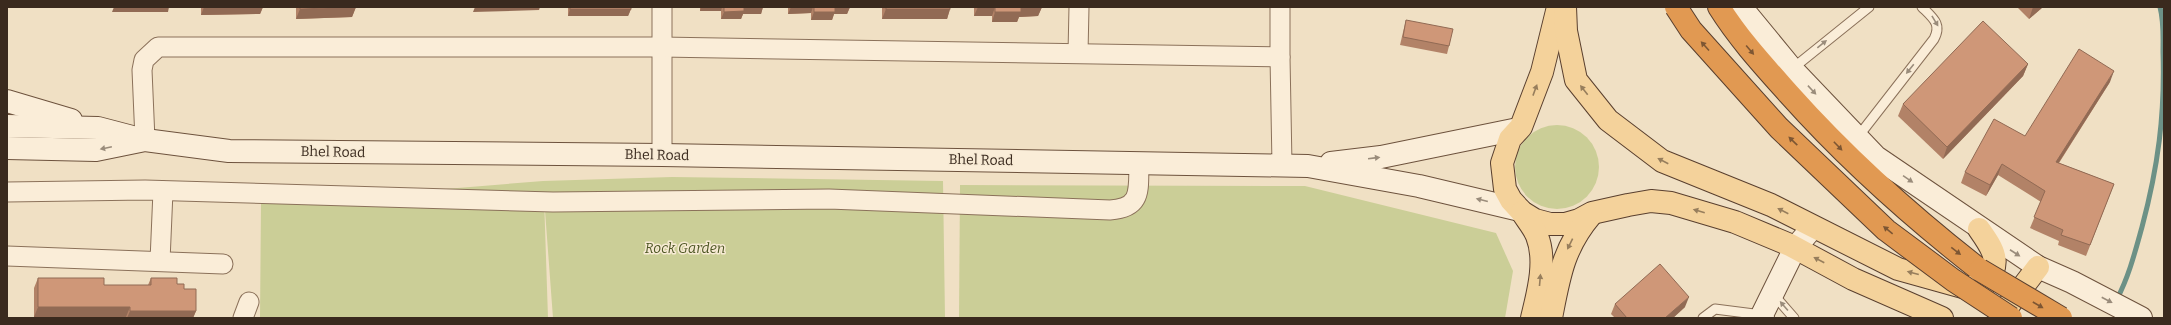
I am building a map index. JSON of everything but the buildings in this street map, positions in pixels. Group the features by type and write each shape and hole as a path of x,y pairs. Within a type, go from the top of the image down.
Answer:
{"highway":[{"path":"1676,7 1691,30 1779,128 1886,230 1953,280 2010,318"},
{"path":"1719,7 1736,32 1807,115 1894,199 1932,232 1980,270 2061,318"}],"main road":[{"path":"1532,318 1540,282 1541,258 1537,236 1505,189 1502,164 1510,139 1521,127 1542,72 1558,7"},
{"path":"1564,7 1566,31 1576,80 1608,120 1662,161 1771,205 1898,269 1966,288 1978,287 1985,284 1990,278 1995,266 1994,254 1979,229"},
{"path":"1521,211 1535,220 1550,224 1565,224 1579,220 1592,213 1651,201 1670,203 1735,222 1795,248 1853,279 1942,318"},
{"path":"1551,318 1561,266 1570,244 1592,213"},
{"path":"1879,260 1908,303"},
{"path":"1999,318 2038,267"}],"street":[{"path":"662,7 662,155"},
{"path":"1078,53 1079,7"},
{"path":"1280,7 1282,165"},
{"path":"1741,7 1792,69 1876,157 1979,229 2038,267 2072,282 2141,318"},
{"path":"7,100 98,128 145,140 142,70 144,60 158,48 661,47 1280,57"},
{"path":"7,126 98,128"},
{"path":"1308,166 1381,157 1518,130"},
{"name":"Bhel Road","path":"7,148 96,150 145,140 229,151 662,155 1308,166"},
{"path":"7,192 163,191 553,202 829,199 1110,210 1124,209 1133,204 1137,195 1139,163"},
{"path":"1308,166 1419,186 1521,211"},
{"path":"160,261 163,191"},
{"path":"1763,316 1795,248 1813,227"},
{"path":"7,256 223,264"}],"lane":[{"path":"1792,69 1869,7"},
{"path":"1857,138 1934,39 1938,26 1922,7"},
{"path":"1773,294 1794,318"},
{"path":"1703,318 1715,309 1763,316"}],"green space":[{"path":"1549,125 1565,125 1581,132 1592,143 1599,159 1599,175 1596,183 1587,197 1581,202 1565,209 1549,209 1533,202 1522,191 1515,175 1515,159 1522,143 1533,132"},
{"name":"Rock Garden","path":"672,177 943,181 945,318 553,318 544,197 548,318 260,318 261,204 543,181"},
{"path":"960,185 1305,186 1496,233 1513,271 1505,318 959,318"}],"waterway":[{"path":"2117,299 2137,246 2148,205 2156,162 2163,97 2163,30 2160,7"}]}
